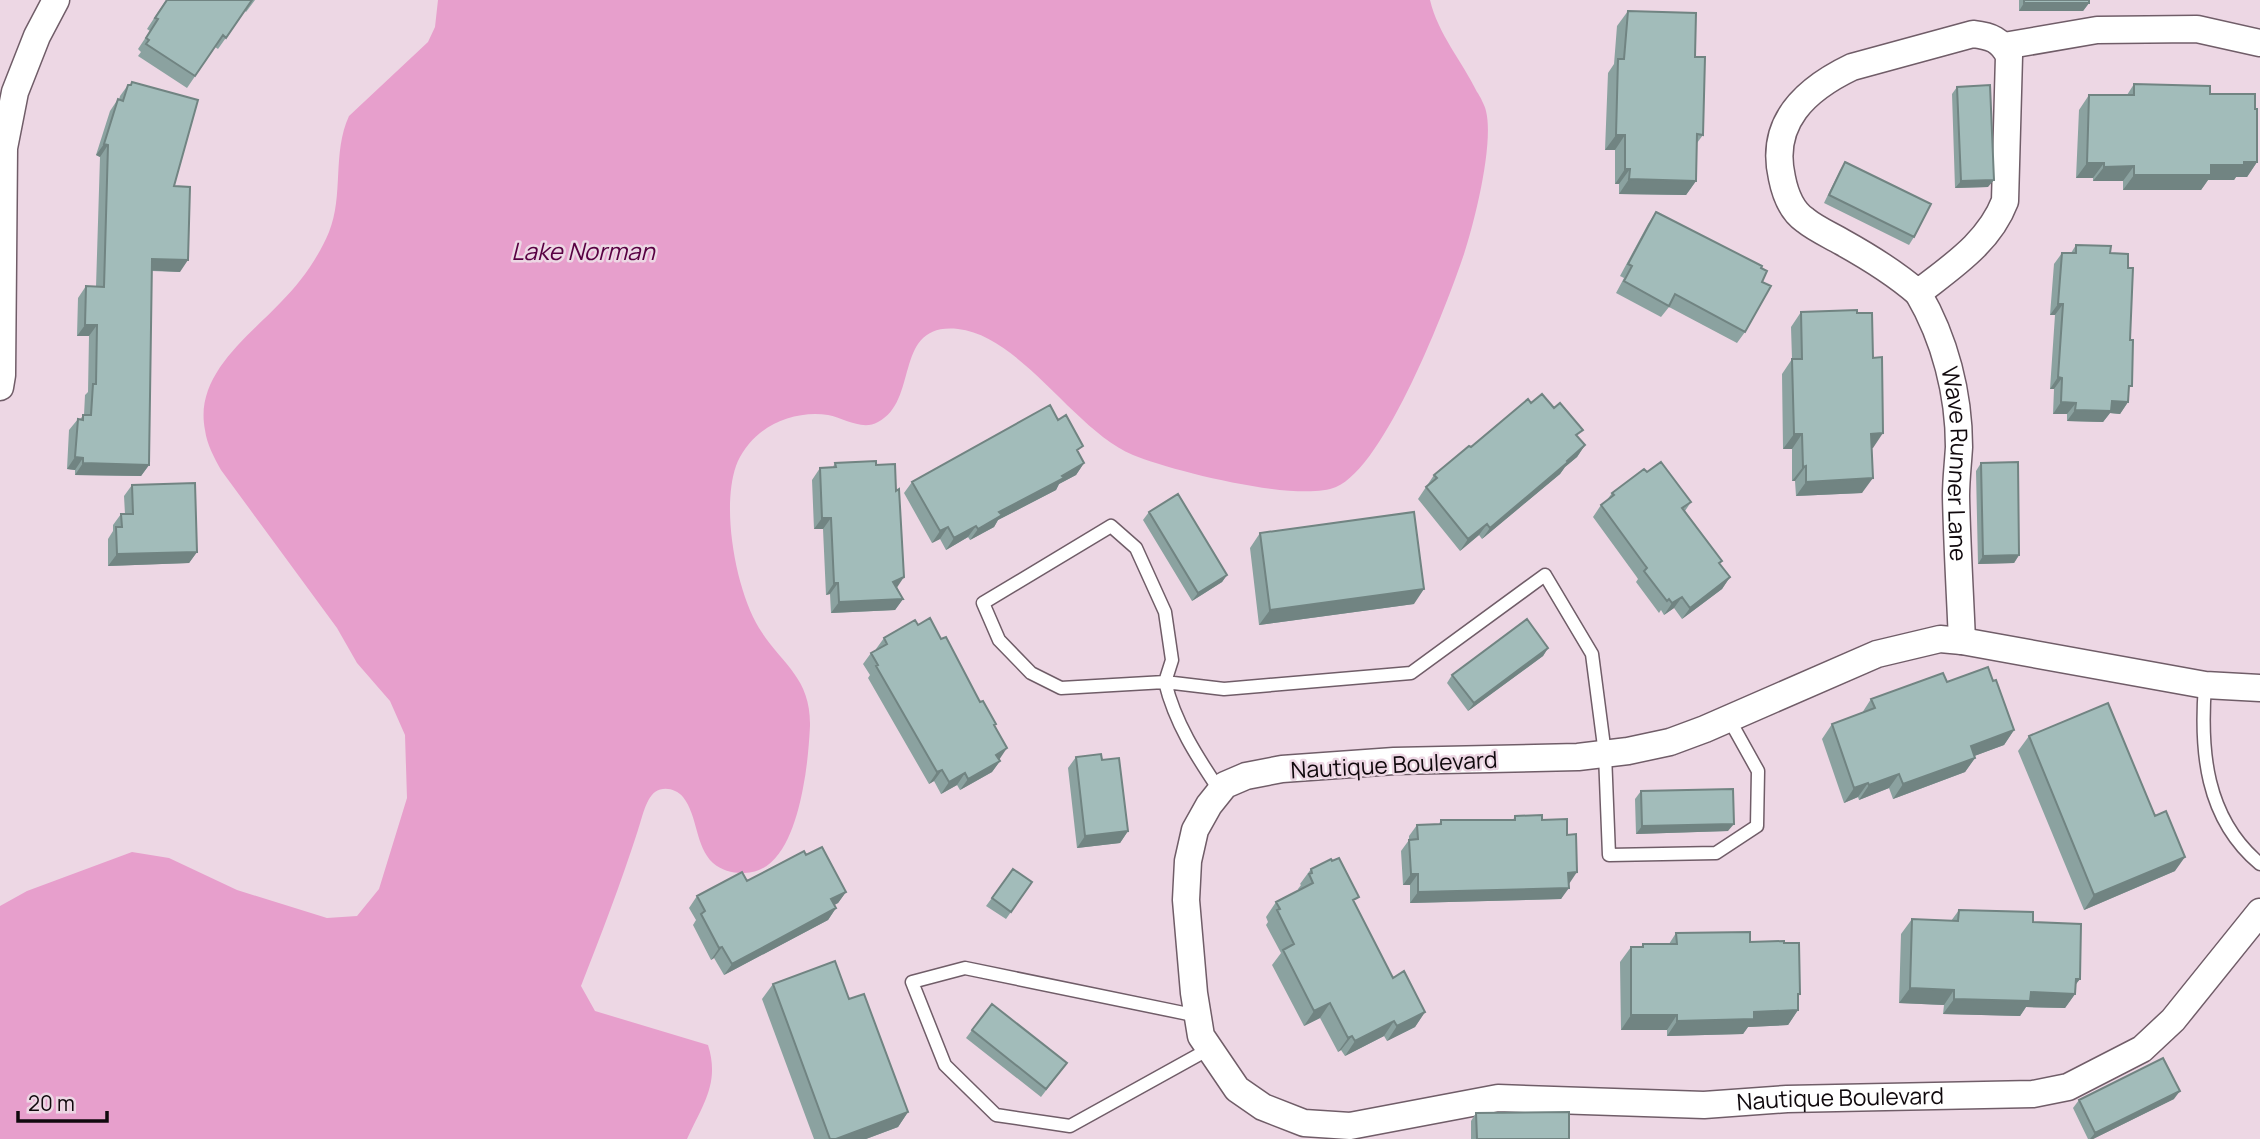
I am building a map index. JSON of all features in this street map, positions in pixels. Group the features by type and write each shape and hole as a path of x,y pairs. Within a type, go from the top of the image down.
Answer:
{"street":[{"path":"0,387 4,148 15,92 37,36 55,0"},
{"path":"1917,293 1985,237 1998,218 2005,201 2009,56 2004,46 2097,30 2197,29 2260,43"},
{"name":"Wave Runner Lane","path":"1962,641 1956,492 1959,445 1946,355 1929,312 1917,293 1876,261 1803,220 1793,208 1778,164 1780,140 1798,103 1814,88 1852,67 1973,34 1996,38 2004,46"},
{"name":"Nautique Boulevard","path":"2260,688 2205,685 1940,639 1877,654 1670,742 1578,757 1394,761 1283,769 1246,776 1225,785 1209,805 1195,830 1188,861 1186,900 1188,945 1201,1036 1237,1089 1263,1107 1304,1122 1350,1126 1498,1098 1704,1105 1787,1099 2033,1094 2068,1087 2142,1049 2173,1020 2260,912"}],"lane":[{"path":"1220,791 1195,755 1171,706 1165,682 1172,660 1165,612 1136,548 1111,526 983,603 999,640 1031,673 1061,688 1165,682 1224,689 1412,673 1545,575 1592,654 1605,754 1609,855 1716,853 1756,826 1758,771 1729,719"},
{"path":"2205,685 2203,753 2209,782 2221,812 2236,837 2260,864"},
{"path":"1198,1016 965,968 912,982 945,1065 996,1115 1070,1126 1209,1049"}],"water":[{"name":"Lake Norman","path":"438,0 1430,0 1444,36 1486,109 1488,125 1482,182 1464,254 1444,309 1412,382 1394,418 1374,449 1355,473 1336,487 1318,491 1266,488 1176,469 1133,455 1111,443 1090,426 1026,365 1004,348 981,335 958,329 937,330 924,338 915,350 899,398 891,412 878,422 866,425 828,415 802,415 775,423 749,444 738,461 732,484 730,504 733,549 744,593 759,628 793,672 806,695 810,726 807,765 797,815 786,843 768,865 756,871 727,871 707,856 683,797 670,789 655,792 644,810 618,889 581,986 595,1011 708,1045 711,1082 687,1139 0,1139 0,906 27,891 132,852 169,858 237,890 327,918 357,916 379,889 407,798 405,735 390,701 357,663 337,628 221,470 207,441 204,410 208,392 227,359 295,286 320,251 333,218 341,145 349,116 428,42 435,27"}],"building":[{"path":"167,0 252,0 226,38 223,35 195,76 146,44 149,40 146,38 158,19 155,18"},
{"path":"2024,0 2089,0 2089,3 2024,3"},
{"path":"1628,11 1696,13 1695,57 1705,57 1703,135 1697,134 1696,181 1629,179 1630,169 1625,169 1625,135 1616,135 1618,59 1624,59"},
{"path":"132,82 198,100 174,186 190,187 188,260 152,259 149,465 83,463 83,458 75,457 78,419 83,420 83,415 91,415 93,384 96,384 97,325 85,325 86,286 104,287 108,145 104,144 118,99 123,101 128,85"},
{"path":"2134,84 2210,86 2210,94 2255,94 2257,162 2244,162 2244,165 2211,165 2211,175 2134,175 2134,166 2104,167 2104,163 2087,163 2089,95 2134,95"},
{"path":"1990,85 1994,180 1961,181 1957,87"},
{"path":"1845,162 1931,204 1914,237 1829,195"},
{"path":"1656,212 1767,271 1762,282 1771,286 1745,332 1675,294 1669,306 1624,281 1632,266 1628,264"},
{"path":"2076,245 2111,246 2110,253 2128,254 2128,268 2133,268 2130,340 2133,340 2132,386 2129,386 2128,402 2112,401 2111,411 2075,410 2076,403 2061,402 2062,378 2058,377 2063,304 2058,304 2062,253 2076,253"},
{"path":"1857,310 1857,313 1872,313 1873,358 1882,357 1883,433 1871,434 1873,478 1806,482 1802,434 1794,434 1792,359 1802,359 1801,312"},
{"path":"1542,394 1554,408 1560,403 1583,430 1576,435 1585,445 1490,528 1487,524 1468,539 1426,487 1437,478 1434,475 1469,446 1528,399 1531,403"},
{"path":"1050,405 1058,420 1066,415 1083,446 1077,450 1084,463 1062,476 1064,478 999,512 1002,515 978,529 976,526 954,538 948,527 940,531 912,482"},
{"path":"876,461 876,465 895,464 904,577 893,582 903,599 839,602 838,583 834,583 831,518 822,518 820,468 836,467 835,463"},
{"path":"1661,462 1691,502 1682,508 1722,561 1719,563 1730,577 1690,608 1682,597 1672,603 1669,599 1667,601 1644,571 1647,568 1601,505 1614,495 1612,493 1644,469 1647,472"},
{"path":"2018,462 2019,555 1983,556 1981,463"},
{"path":"195,483 197,552 117,554 116,527 122,527 121,514 133,514 132,485"},
{"path":"1178,494 1227,575 1198,593 1149,512"},
{"path":"1414,512 1424,589 1270,610 1260,533"},
{"path":"930,618 941,639 946,637 1007,748 996,755 1000,761 968,779 965,773 949,782 942,770 937,772 871,653 887,644 884,638 915,620 918,625"},
{"path":"1527,619 1548,648 1474,703 1452,675"},
{"path":"1988,667 1993,681 1996,680 2014,730 1971,746 1975,758 1903,784 1899,774 1854,788 1832,724 1875,708 1871,699 1943,673 1947,682"},
{"path":"2108,703 2155,816 2166,811 2185,857 2094,895 2029,736"},
{"path":"1101,754 1102,760 1119,758 1128,831 1085,836 1076,757"},
{"path":"1733,789 1734,824 1642,826 1641,791"},
{"path":"1542,815 1542,820 1567,819 1567,835 1576,834 1577,872 1568,873 1569,888 1418,892 1418,874 1411,874 1409,840 1418,839 1417,825 1441,824 1441,820 1515,820 1515,816"},
{"path":"822,847 846,892 831,899 836,908 732,964 722,947 719,948 701,914 705,911 697,896 742,872 747,881 804,851 806,855"},
{"path":"1339,858 1359,897 1353,900 1393,978 1404,971 1425,1012 1397,1026 1394,1021 1355,1041 1352,1036 1348,1038 1330,1003 1314,1011 1283,950 1294,944 1277,910 1280,909 1276,902 1313,883 1309,874 1312,873 1311,869"},
{"path":"1013,869 1032,882 1011,912 992,898"},
{"path":"1959,910 2033,912 2033,922 2081,924 2080,979 2076,979 2075,994 2031,992 2030,1001 1954,999 1954,990 1910,988 1912,919 1958,921"},
{"path":"1750,932 1750,942 1799,943 1798,1010 1754,1012 1754,1019 1677,1021 1677,1015 1631,1015 1631,947 1643,947 1643,944 1677,944 1676,933"},
{"path":"835,961 849,999 864,994 908,1112 830,1139 773,984"},
{"path":"992,1004 1067,1063 1046,1089 972,1030"},
{"path":"2163,1058 2180,1091 2095,1133 2079,1100"},
{"path":"1569,1112 1569,1139 1477,1139 1476,1113"}]}
